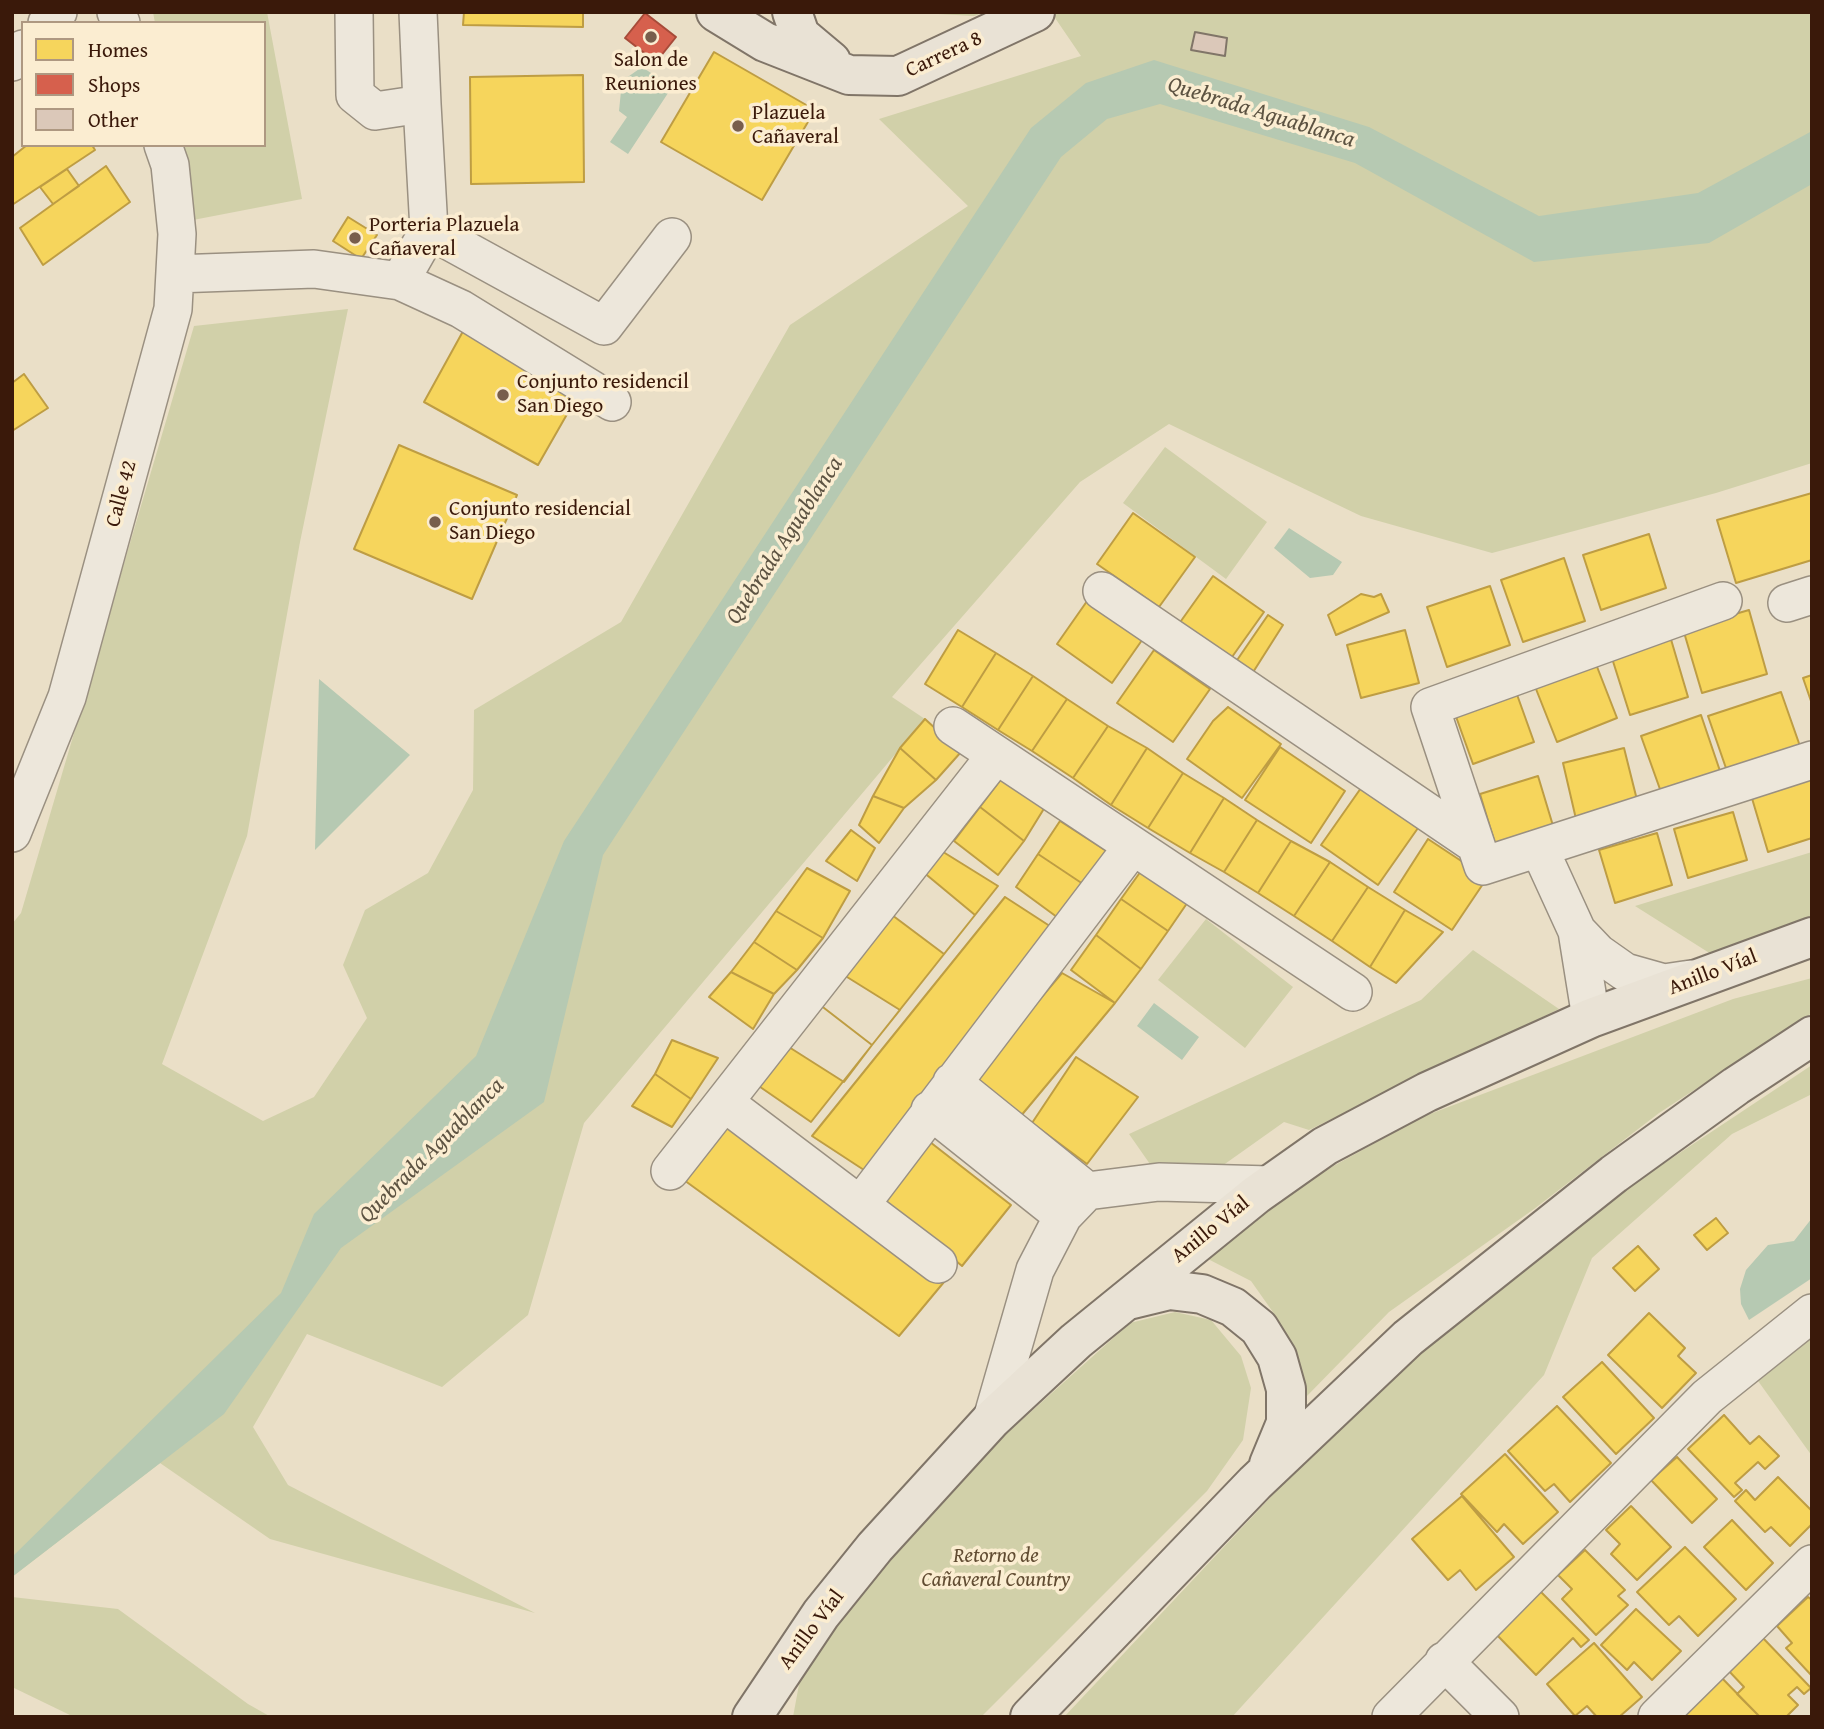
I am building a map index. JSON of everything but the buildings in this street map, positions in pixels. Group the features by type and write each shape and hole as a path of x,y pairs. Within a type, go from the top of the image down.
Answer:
{"main road":[{"name":"Carrera 8","path":"716,12 765,42 849,75 898,76 1035,12"},
{"path":"792,12 800,36 849,75"},
{"name":"Anillo Víal","path":"762,1706 875,1547 992,1419 1120,1304 1270,1185 1325,1146 1367,1122 1591,1018 1812,937"},
{"path":"1030,1717 1255,1482 1408,1338 1538,1232 1736,1086 1812,1036"},
{"path":"1120,1304 1160,1291 1202,1294 1233,1307 1253,1322 1269,1342 1283,1372 1287,1406 1282,1439 1266,1469 1255,1482"}],"street":[{"path":"354,12 355,95 374,111 422,104"},
{"path":"400,281 429,230 418,12"},
{"name":"Calle 42","path":"12,833 67,696 173,309 177,234 170,165 164,147"},
{"path":"429,230 604,326 672,237"},
{"path":"175,274 314,268 400,281 461,309 612,402"},
{"path":"1102,591 1476,845"},
{"path":"1723,601 1430,707 1483,866 1812,760"},
{"path":"953,726 1353,992"},
{"path":"670,1171 996,754"},
{"path":"861,1204 1133,846"},
{"path":"1539,848 1577,930 1591,1018"},
{"path":"1577,930 1598,953 1625,972 1664,983 1702,977"},
{"path":"941,1096 1075,1203"},
{"path":"725,1103 938,1264"},
{"path":"992,1419 1035,1270 1075,1203 1159,1182 1270,1185"},
{"path":"1391,1717 1707,1397 1812,1313"},
{"path":"1657,1717 1812,1564"},
{"path":"1444,1661 1500,1717"}],"green space":[{"path":"153,12 267,12 302,199 193,220 178,147 266,147 266,21 155,21"},
{"path":"902,12 985,12 974,16"},
{"path":"1051,12 1812,12 1812,463 1716,493 1492,553 1361,516 1169,424 1080,482 892,697 925,719 584,1123 528,1315 442,1387 307,1334 253,1427 288,1485 535,1613 270,1539 160,1463 12,1577 12,924 21,913 194,326 348,309 300,542 247,836 162,1064 263,1121 314,1097 367,1018 343,965 365,910 428,873 473,790 474,710 621,622 790,325 968,206 879,119 1081,56"},
{"path":"1165,447 1267,522 1226,579 1123,503"},
{"path":"1812,852 1812,921 1711,954 1635,906"},
{"path":"1206,919 1293,987 1245,1048 1158,980"},
{"path":"1473,950 1559,1009 1309,1130 1284,1122 1222,1166 1152,1167 1129,1134 1421,1000"},
{"path":"1812,978 1812,1013 1659,1113 1534,1209 1389,1312 1306,1397 1299,1361 1275,1315 1251,1281 1204,1257 1310,1179 1422,1117 1733,999"},
{"path":"1812,1065 1812,1094 1732,1134 1592,1258 1544,1375 1232,1717 1064,1717 1377,1384 1627,1188"},
{"name":"Retorno de Cañaveral Country","path":"1175,1312 1211,1320 1241,1356 1251,1388 1243,1440 1207,1491 981,1717 793,1717 802,1668 928,1504 1130,1323"},
{"path":"1812,1332 1812,1456 1753,1374"},
{"path":"12,1597 118,1609 248,1704 271,1717 74,1717 12,1687"}],"water":[{"name":"Quebrada Aguablanca","path":"1154,60 1369,127 1539,216 1698,193 1812,131 1812,184 1709,243 1534,262 1355,163 1160,104 1107,119 1061,157 603,855 544,1102 341,1248 224,1414 12,1577 12,1557 281,1293 314,1214 476,1056 564,841 1031,128 1086,83"},
{"path":"642,67 672,87 628,154 610,142 627,117 619,111 622,81"},
{"path":"1289,528 1342,562 1333,575 1310,578 1274,548"},
{"path":"319,679 410,755 315,850"},
{"path":"1154,1003 1199,1037 1182,1060 1137,1026"},
{"path":"1812,1218 1812,1278 1749,1320 1741,1304 1740,1289 1746,1270 1768,1245 1794,1241"}],"place":[{"name":"Salon de Reuniones","path":"651,37"},
{"name":"Plazuela Cañaveral","path":"738,126"},
{"name":"Porteria Plazuela Cañaveral","path":"355,238"},
{"name":"Conjunto residencil San Diego","path":"503,395"},
{"name":"Conjunto residencial San Diego","path":"435,522"}]}
